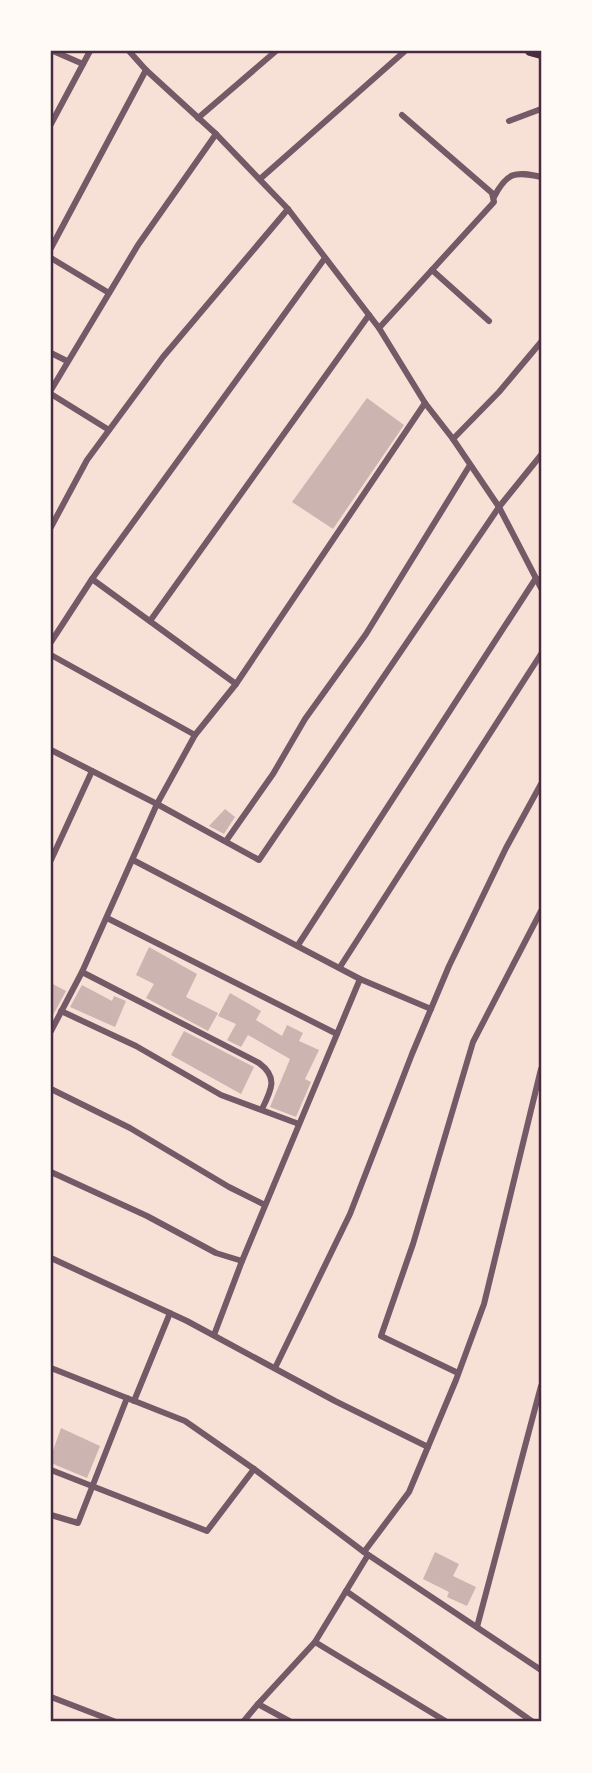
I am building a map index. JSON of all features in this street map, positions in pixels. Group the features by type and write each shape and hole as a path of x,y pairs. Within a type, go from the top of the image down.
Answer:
{"main road":[{"path":"530,51 541,54"}],"street":[{"path":"53,51 83,64"},
{"path":"51,124 90,51"},
{"path":"130,51 146,70 216,134 288,209 379,328 425,403 499,507 541,588"},
{"path":"198,118 276,51"},
{"path":"261,179 405,51"},
{"path":"51,248 146,70"},
{"path":"509,121 541,109"},
{"path":"401,115 494,197"},
{"path":"109,430 51,392 138,245 216,134"},
{"path":"379,328 491,206 505,180 511,175 541,177"},
{"path":"51,527 87,460 163,357 288,209"},
{"path":"51,258 109,293"},
{"path":"51,642 92,579 325,258"},
{"path":"432,271 489,321"},
{"path":"150,621 369,315"},
{"path":"453,439 499,392 541,342"},
{"path":"51,353 67,361"},
{"path":"51,1031 82,972 157,804 195,735 236,684 425,403"},
{"path":"51,750 259,860 499,507 541,454"},
{"path":"226,841 273,774 305,719 366,634 470,465"},
{"path":"298,945 536,578"},
{"path":"92,579 236,684"},
{"path":"340,967 541,654"},
{"path":"51,655 195,735"},
{"path":"51,860 92,771"},
{"path":"275,1368 350,1213 431,1009 506,848 541,784"},
{"path":"133,860 360,979 431,1009"},
{"path":"458,1373 381,1336 413,1244 473,1042 541,911"},
{"path":"107,918 337,1034"},
{"path":"82,972 259,1062 270,1072 272,1085 262,1109"},
{"path":"214,1335 242,1261 360,979"},
{"path":"61,1011 136,1046 221,1096 299,1124"},
{"path":"243,1722 315,1642 366,1554 409,1492 484,1304 541,1069"},
{"path":"51,1090 130,1128 229,1187 265,1205"},
{"path":"51,1172 146,1216 216,1253 242,1261"},
{"path":"51,1258 214,1335 428,1447"},
{"path":"51,1515 78,1523 170,1313"},
{"path":"51,1368 185,1421 254,1469 366,1554 541,1670"},
{"path":"477,1628 541,1386"},
{"path":"51,1470 208,1531 254,1469"},
{"path":"346,1591 533,1722"},
{"path":"315,1642 447,1722"},
{"path":"51,1697 116,1722"},
{"path":"258,1704 291,1722"}],"building":[{"path":"367,398 404,425 333,529 292,502"},
{"path":"225,809 235,817 224,834 209,826"},
{"path":"149,947 197,974 186,997 218,1013 208,1031 146,998 154,984 136,975"},
{"path":"51,983 66,991 51,1019"},
{"path":"82,985 112,1001 114,996 126,1001 115,1027 70,1007"},
{"path":"230,993 261,1011 256,1020 282,1036 287,1025 303,1033 299,1041 319,1050 305,1079 311,1082 296,1117 270,1107 290,1059 248,1035 241,1047 227,1040 236,1024 218,1016"},
{"path":"184,1031 254,1067 241,1094 171,1055"},
{"path":"61,1428 100,1446 87,1478 51,1463"},
{"path":"435,1552 459,1564 453,1576 476,1587 467,1606 447,1597 449,1592 423,1579"}]}
